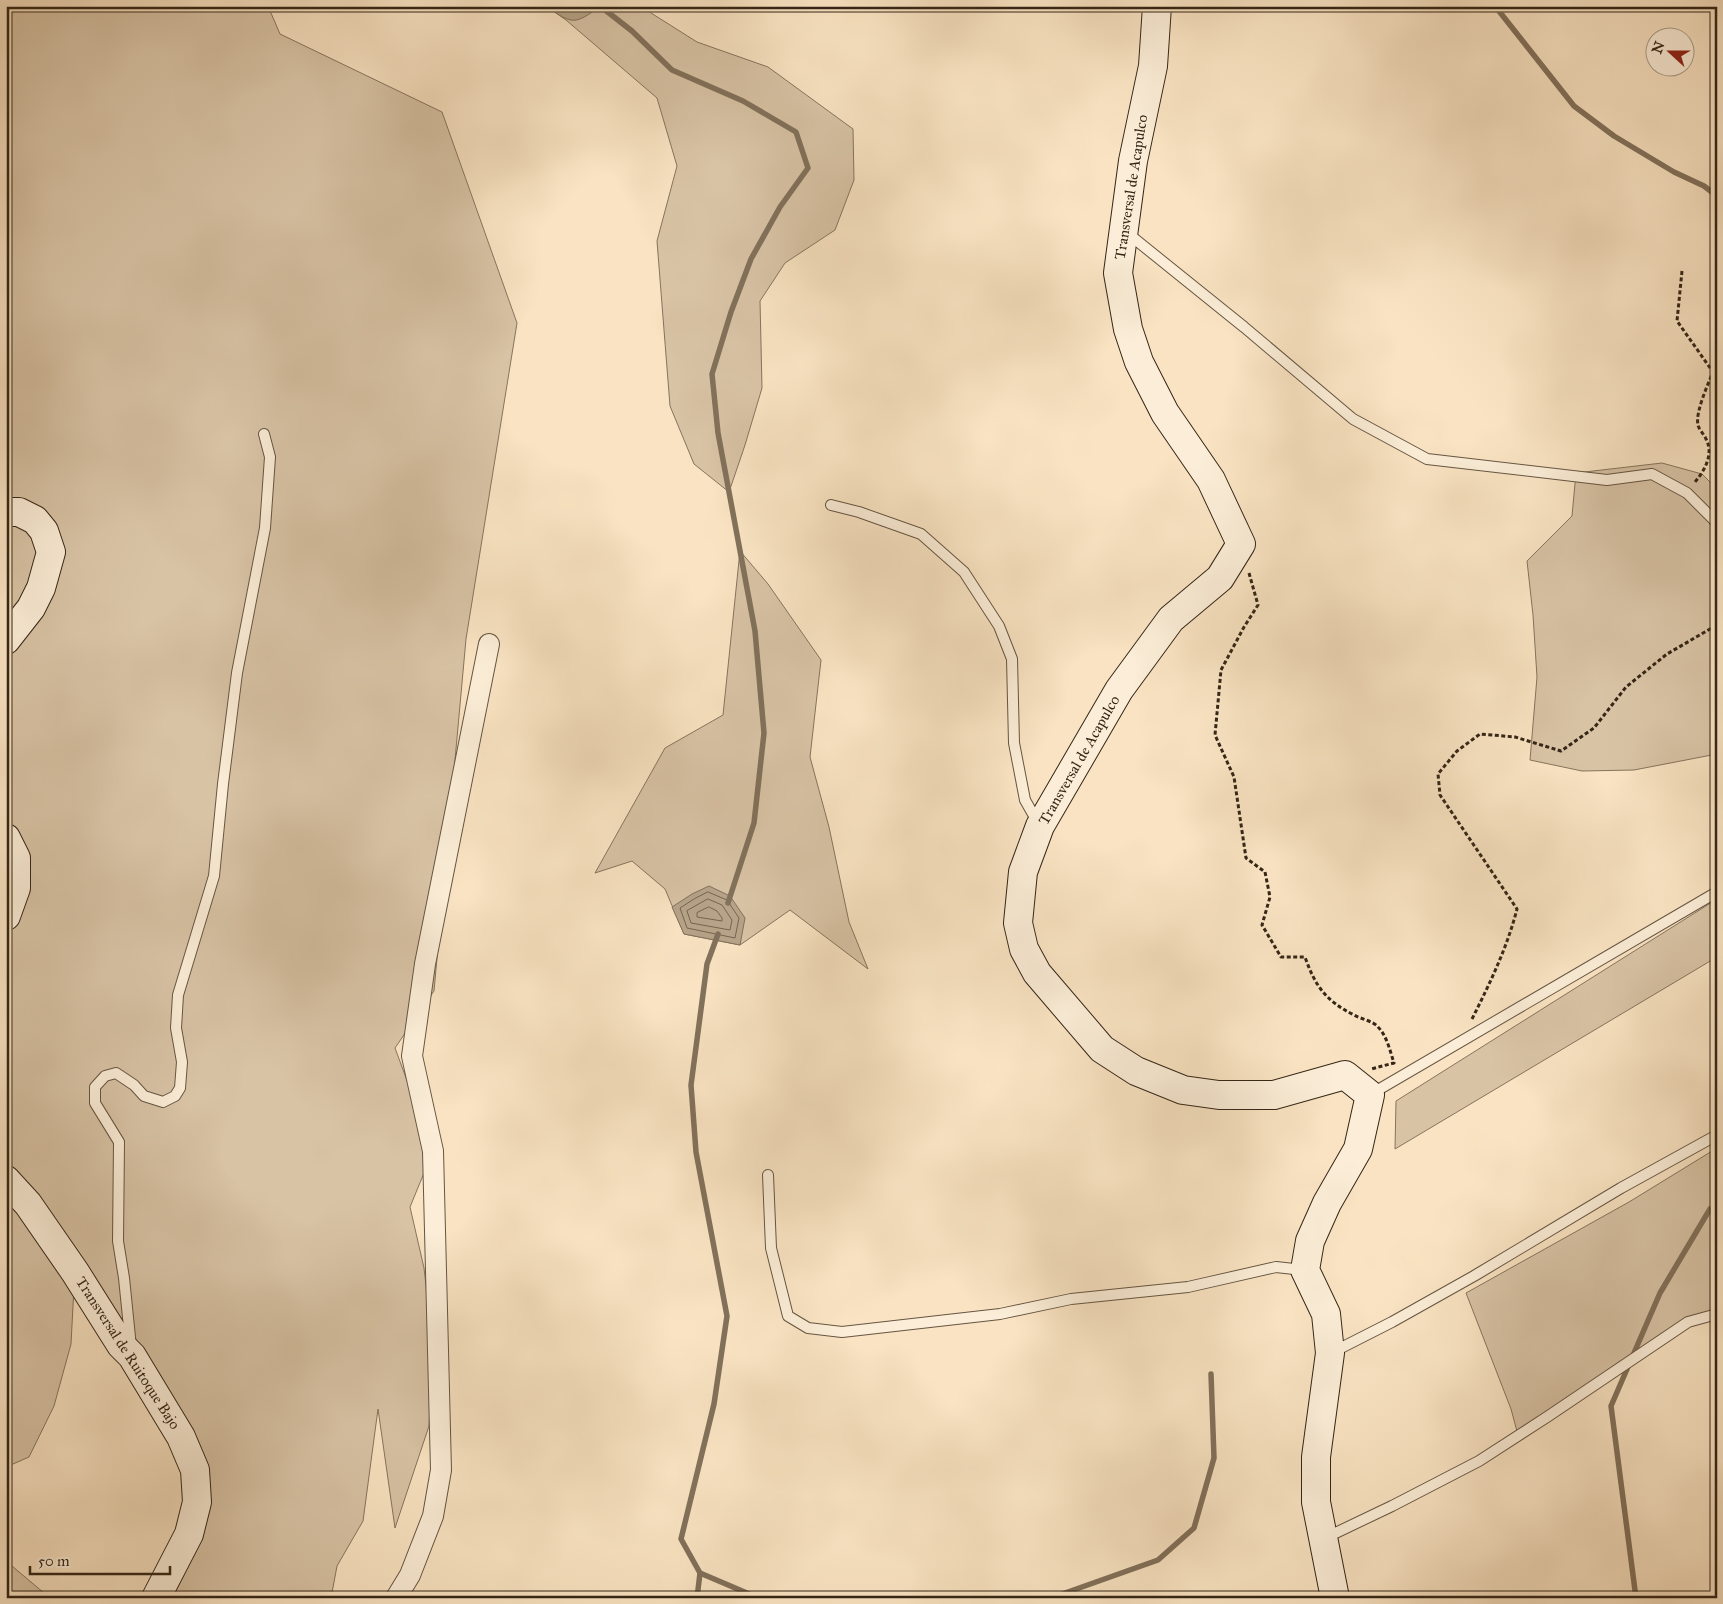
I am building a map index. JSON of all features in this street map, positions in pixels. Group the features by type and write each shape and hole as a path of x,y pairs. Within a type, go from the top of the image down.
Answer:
{"street":[{"name":"Transversal de Acapulco","path":"1157,6 1153,66 1132,161 1118,272 1128,329 1139,362 1165,413 1211,480 1241,544 1220,578 1171,619 1119,690 1040,826 1023,872 1018,923 1024,949 1037,973 1102,1049 1136,1071 1183,1090 1219,1095 1274,1095 1346,1075"},
{"path":"6,512 19,512 35,520 44,531 51,552 41,588 30,608 6,640"},
{"path":"396,1598 410,1575 433,1516 441,1470 433,1151 412,1056 425,964 489,644"},
{"path":"6,838 16,858 16,888 6,916"},
{"path":"1336,1598 1316,1502 1316,1457 1330,1354 1326,1314 1305,1270 1310,1241 1327,1203 1358,1150 1370,1095 1346,1075"},
{"name":"Transversal de Ruitoque Bajo","path":"6,1180 28,1204 75,1272 121,1344 132,1356 182,1436 195,1470 197,1502 189,1534 156,1598"}],"lane":[{"path":"1123,229 1354,419 1427,459 1607,480 1652,474 1687,493 1717,522"},
{"path":"132,1356 118,1241 119,1142 95,1103 95,1086 105,1076 116,1073 134,1085 144,1096 163,1102 175,1096 180,1088 182,1062 176,1028 178,995 214,876 237,673 265,528 270,457 264,434"},
{"path":"832,505 859,512 921,534 964,572 999,626 1012,659 1014,744 1025,800 1040,826"},
{"path":"1370,1095 1717,892"},
{"path":"1330,1354 1474,1276 1620,1188 1717,1135"},
{"path":"768,1176 771,1248 788,1316 808,1328 842,1332 1000,1314 1071,1299 1188,1287 1276,1268 1305,1270"},
{"path":"1324,1538 1392,1506 1479,1461 1688,1322 1717,1314"}],"path":[{"path":"1682,271 1678,321 1713,372 1701,403 1698,424 1708,441 1709,460 1702,474 1687,493"},
{"path":"1241,544 1258,606 1244,627 1221,670 1215,735 1234,777 1246,858 1265,872 1270,897 1262,925 1281,957 1305,957 1312,978 1331,1001 1354,1015 1378,1026 1387,1040 1394,1063 1346,1075"},
{"path":"1456,1045 1462,1039 1490,984 1511,934 1517,908 1440,795 1438,774 1457,752 1480,734 1515,737 1561,751 1594,728 1626,687 1667,654 1717,625"}],"shaded area":[{"path":"6,6 268,6 280,34 442,112 517,323 466,639 434,991 395,1048 433,1151 410,1207 424,1268 433,1346 429,1426 395,1528 378,1409 363,1521 337,1566 331,1598 156,1598 195,1470 75,1268 71,1344 54,1406 29,1457 6,1467"},
{"path":"546,6 640,6 697,42 768,67 853,129 854,180 835,230 785,263 760,301 762,388 729,492 694,464 670,406 657,241 677,166 657,98 566,20"},
{"path":"1662,463 1702,474 1717,489 1717,754 1634,770 1582,771 1530,760 1537,677 1527,561 1572,516 1576,473"},
{"path":"740,551 768,584 821,660 810,757 829,827 849,922 868,969 790,910 740,945 684,934 665,889 632,861 595,873 665,748 723,715"},
{"path":"1717,899 1717,957 1395,1149 1396,1101"},
{"path":"1717,1148 1717,1314 1688,1322 1518,1435 1511,1409 1466,1293 1629,1202"},
{"path":"6,1561 50,1598 6,1598"}],"water":[{"path":"546,6 601,6 585,17 574,20 562,17"},
{"path":"709,886 730,896 745,918 740,945 684,934 672,907"}],"waterway":[{"path":"600,6 632,31 672,70 743,101 796,132 808,168 780,207 751,259 731,312 712,374 718,433 755,631 764,733 754,823 728,903"},
{"path":"1495,6 1574,106 1614,136 1674,172 1704,186 1717,196"},
{"path":"697,1598 700,1573 681,1539 714,1404 727,1316 696,1152 691,1085 707,964 718,934"},
{"path":"1636,1598 1611,1406 1660,1293 1710,1209"},
{"path":"1051,1598 1158,1560 1194,1528 1214,1458 1211,1374"},
{"path":"700,1573 754,1596 766,1598"}]}
